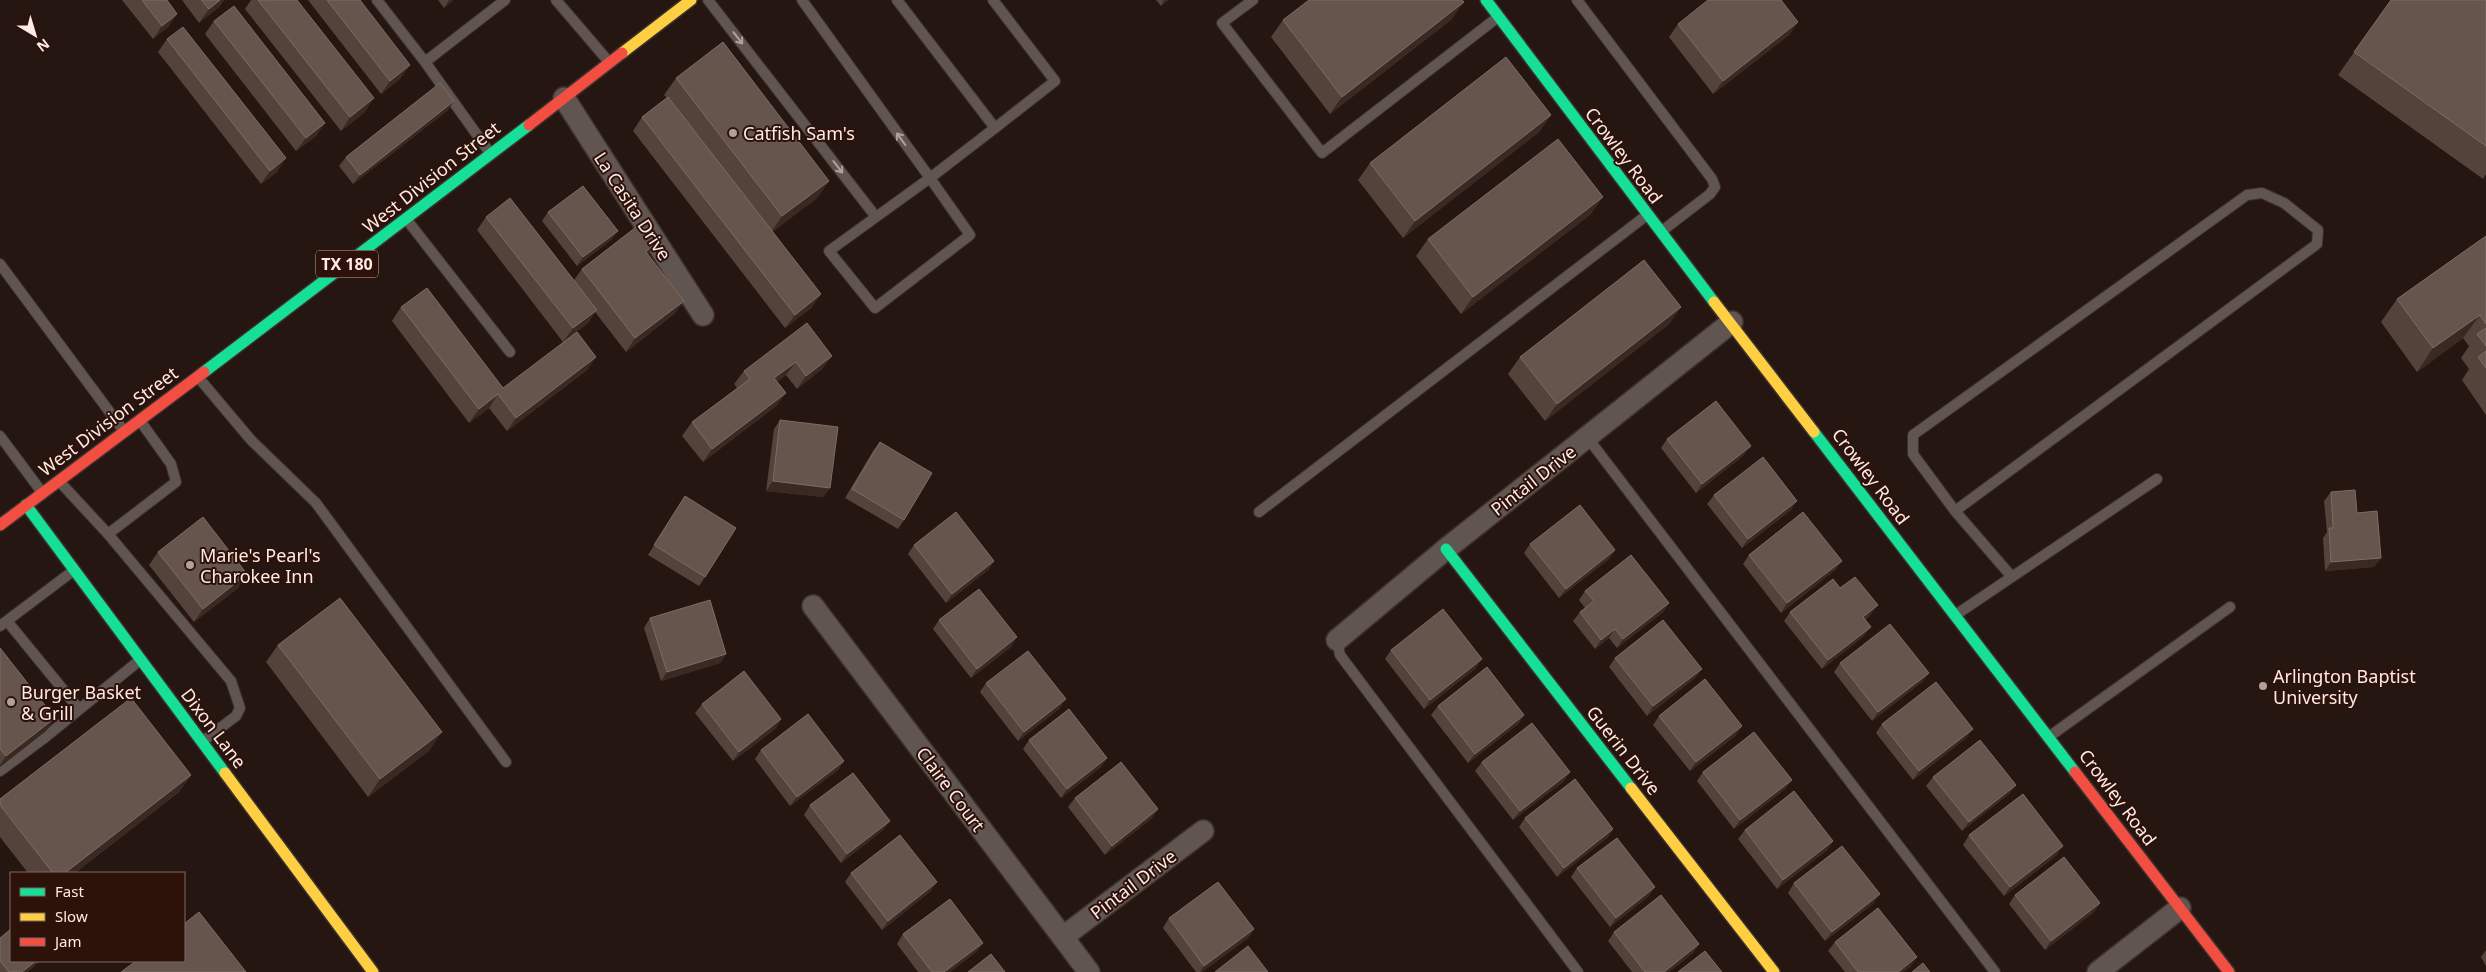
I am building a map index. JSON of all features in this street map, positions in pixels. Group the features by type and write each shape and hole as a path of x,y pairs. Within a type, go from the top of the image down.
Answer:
{"street":[{"name":"Crowley Road","path":"1486,0 1647,214 1732,322 2229,972"},
{"name":"West Division Street","path":"0,525 407,219 687,1"},
{"name":"La Casita Drive","path":"564,98 703,314"},
{"name":"Pintail Drive","path":"1337,640 1446,549 1732,322"},
{"name":"Dixon Lane","path":"26,505 373,972"},
{"name":"Guerin Drive","path":"1446,549 1774,972"},
{"name":"Claire Court","path":"813,606 1089,972"},
{"name":"Pintail Drive","path":"1063,937 1203,831"},
{"path":"2098,972 2180,908"}],"lane":[{"path":"377,0 425,62 490,154"},
{"path":"425,62 505,0"},
{"path":"556,0 610,62"},
{"path":"708,0 876,217"},
{"path":"802,0 930,178 970,235 875,308 829,251 930,178 1056,81 993,0"},
{"path":"896,0 995,128"},
{"path":"1253,0 1222,23 1322,152 1499,17"},
{"path":"1578,0 1712,178 1715,187 1710,194 1661,232"},
{"path":"1955,511 2317,244 2318,230 2284,203 2262,193 2247,195 1913,435 1913,454 1955,511 2012,577"},
{"path":"1259,512 1647,214"},
{"path":"407,219 510,352"},
{"path":"0,264 124,431"},
{"path":"197,376 251,440 316,503 506,762"},
{"path":"108,534 176,482 171,464 139,419"},
{"path":"0,436 42,493"},
{"path":"1587,437 1995,972"},
{"path":"1956,615 2157,480"},
{"path":"59,481 108,534 231,681 240,708 236,716 202,742"},
{"path":"75,570 3,624 79,709"},
{"path":"2050,737 2230,608"},
{"path":"1337,640 1340,655 1578,972"},
{"path":"0,771 140,659"}],"building":[{"path":"142,0 167,0 177,14 162,26"},
{"path":"201,0 220,0 209,9"},
{"path":"258,0 297,0 374,98 350,117"},
{"path":"327,0 360,0 410,65 390,81"},
{"path":"1309,0 1462,0 1464,2 1342,97 1283,20"},
{"path":"1708,0 1781,0 1798,22 1723,81 1678,24"},
{"path":"2391,0 2486,0 2486,146 2354,52"},
{"path":"234,6 325,123 306,138 214,21"},
{"path":"183,27 286,158 270,171 167,39"},
{"path":"723,42 829,181 782,216 676,78"},
{"path":"1506,57 1551,115 1415,221 1370,163"},
{"path":"440,83 454,101 360,175 346,157"},
{"path":"668,97 821,294 795,315 642,117"},
{"path":"1558,139 1603,197 1473,297 1428,239"},
{"path":"583,186 618,231 583,257 548,212"},
{"path":"510,198 597,310 573,328 486,217"},
{"path":"640,224 655,244 646,252 684,301 635,338 582,269"},
{"path":"2486,236 2486,324 2480,315 2433,348 2397,299"},
{"path":"1644,260 1681,307 1557,404 1520,357"},
{"path":"427,288 503,388 577,332 596,357 516,418 498,394 479,409 401,307"},
{"path":"807,323 832,356 806,376 796,362 774,378 786,393 712,449 692,422 750,379 744,371"},
{"path":"2486,328 2486,346 2477,334"},
{"path":"2486,351 2486,368 2478,357"},
{"path":"1716,401 1751,446 1702,484 1667,439"},
{"path":"780,420 838,427 830,488 773,481"},
{"path":"880,442 932,473 904,520 852,489"},
{"path":"1763,457 1797,501 1748,539 1714,495"},
{"path":"2355,490 2357,513 2377,511 2381,558 2331,562 2329,528 2333,528 2331,492"},
{"path":"685,496 736,528 705,577 654,545"},
{"path":"1580,505 1615,550 1566,589 1530,544"},
{"path":"956,512 994,561 952,594 914,545"},
{"path":"1803,512 1842,561 1787,603 1749,555"},
{"path":"203,517 247,574 203,609 158,552"},
{"path":"1631,555 1669,603 1623,639 1615,629 1601,640 1580,612 1594,601 1585,591"},
{"path":"1855,577 1878,605 1863,617 1871,627 1828,660 1790,612 1833,579 1840,588"},
{"path":"979,589 1017,637 977,669 939,620"},
{"path":"340,598 442,732 380,779 278,645"},
{"path":"710,600 726,654 667,672 650,618"},
{"path":"1443,609 1482,659 1430,700 1391,650"},
{"path":"1663,620 1702,669 1653,706 1615,658"},
{"path":"1890,624 1929,673 1878,712 1840,663"},
{"name":"Burger Basket & Grill","path":"0,648 55,718 6,756 0,749"},
{"path":"1028,651 1066,699 1024,732 986,683"},
{"path":"1487,667 1524,715 1475,754 1438,706"},
{"path":"744,671 781,719 739,752 702,704"},
{"path":"1705,679 1742,726 1696,762 1659,716"},
{"path":"1936,682 1973,729 1919,771 1882,724"},
{"path":"131,698 191,775 66,872 52,872 0,805 0,799"},
{"path":"1069,709 1107,758 1067,789 1029,740"},
{"path":"808,714 844,761 797,797 761,750"},
{"path":"1532,723 1570,772 1520,811 1482,762"},
{"path":"1754,732 1792,780 1740,820 1703,772"},
{"path":"1980,740 2016,785 1969,822 1933,777"},
{"path":"1121,762 1158,809 1112,846 1075,798"},
{"path":"853,773 890,821 847,854 810,805"},
{"path":"1575,779 1613,829 1564,868 1525,818"},
{"path":"1794,791 1833,841 1783,880 1745,830"},
{"path":"2023,794 2063,846 2010,887 1969,835"},
{"path":"900,835 937,882 888,921 851,873"},
{"path":"1617,838 1655,887 1616,918 1577,868"},
{"path":"1842,846 1880,894 1832,932 1794,883"},
{"path":"2064,857 2100,903 2051,941 2015,895"},
{"path":"1218,882 1254,929 1204,966 1169,918"},
{"path":"1661,895 1699,944 1664,972 1645,972 1614,932"},
{"path":"950,899 983,943 944,972 932,972 903,934"},
{"path":"1878,908 1917,957 1898,972 1858,972 1835,942"},
{"path":"199,912 246,972 121,972 135,962 185,962 185,923"},
{"path":"10,930 10,962 35,962 22,972 9,972 0,961 0,938"},
{"path":"1248,946 1268,972 1215,972"},
{"path":"1705,951 1722,972 1678,972"},
{"path":"991,954 1005,972 968,972"},
{"path":"1923,963 1930,972 1912,972"}],"traffic: fast":[{"path":"1486,0 1714,302"},
{"path":"204,372 529,125"},
{"path":"1814,432 2075,772"},
{"path":"26,505 225,773"},
{"path":"1446,549 1631,788"}],"traffic: slow":[{"path":"622,53 691,0"},
{"path":"1714,302 1814,432"},
{"path":"225,773 373,972"},
{"path":"1631,788 1774,972"}],"traffic: jam":[{"path":"529,125 622,53"},
{"path":"0,525 204,372"},
{"path":"2075,772 2229,972"}],"place":[{"name":"Catfish Sam's","path":"733,133"},
{"name":"Marie's Pearl's Charokee Inn","path":"190,565"},
{"name":"Arlington Baptist University","path":"2263,686"},
{"name":"Burger Basket & Grill","path":"11,702"}]}
